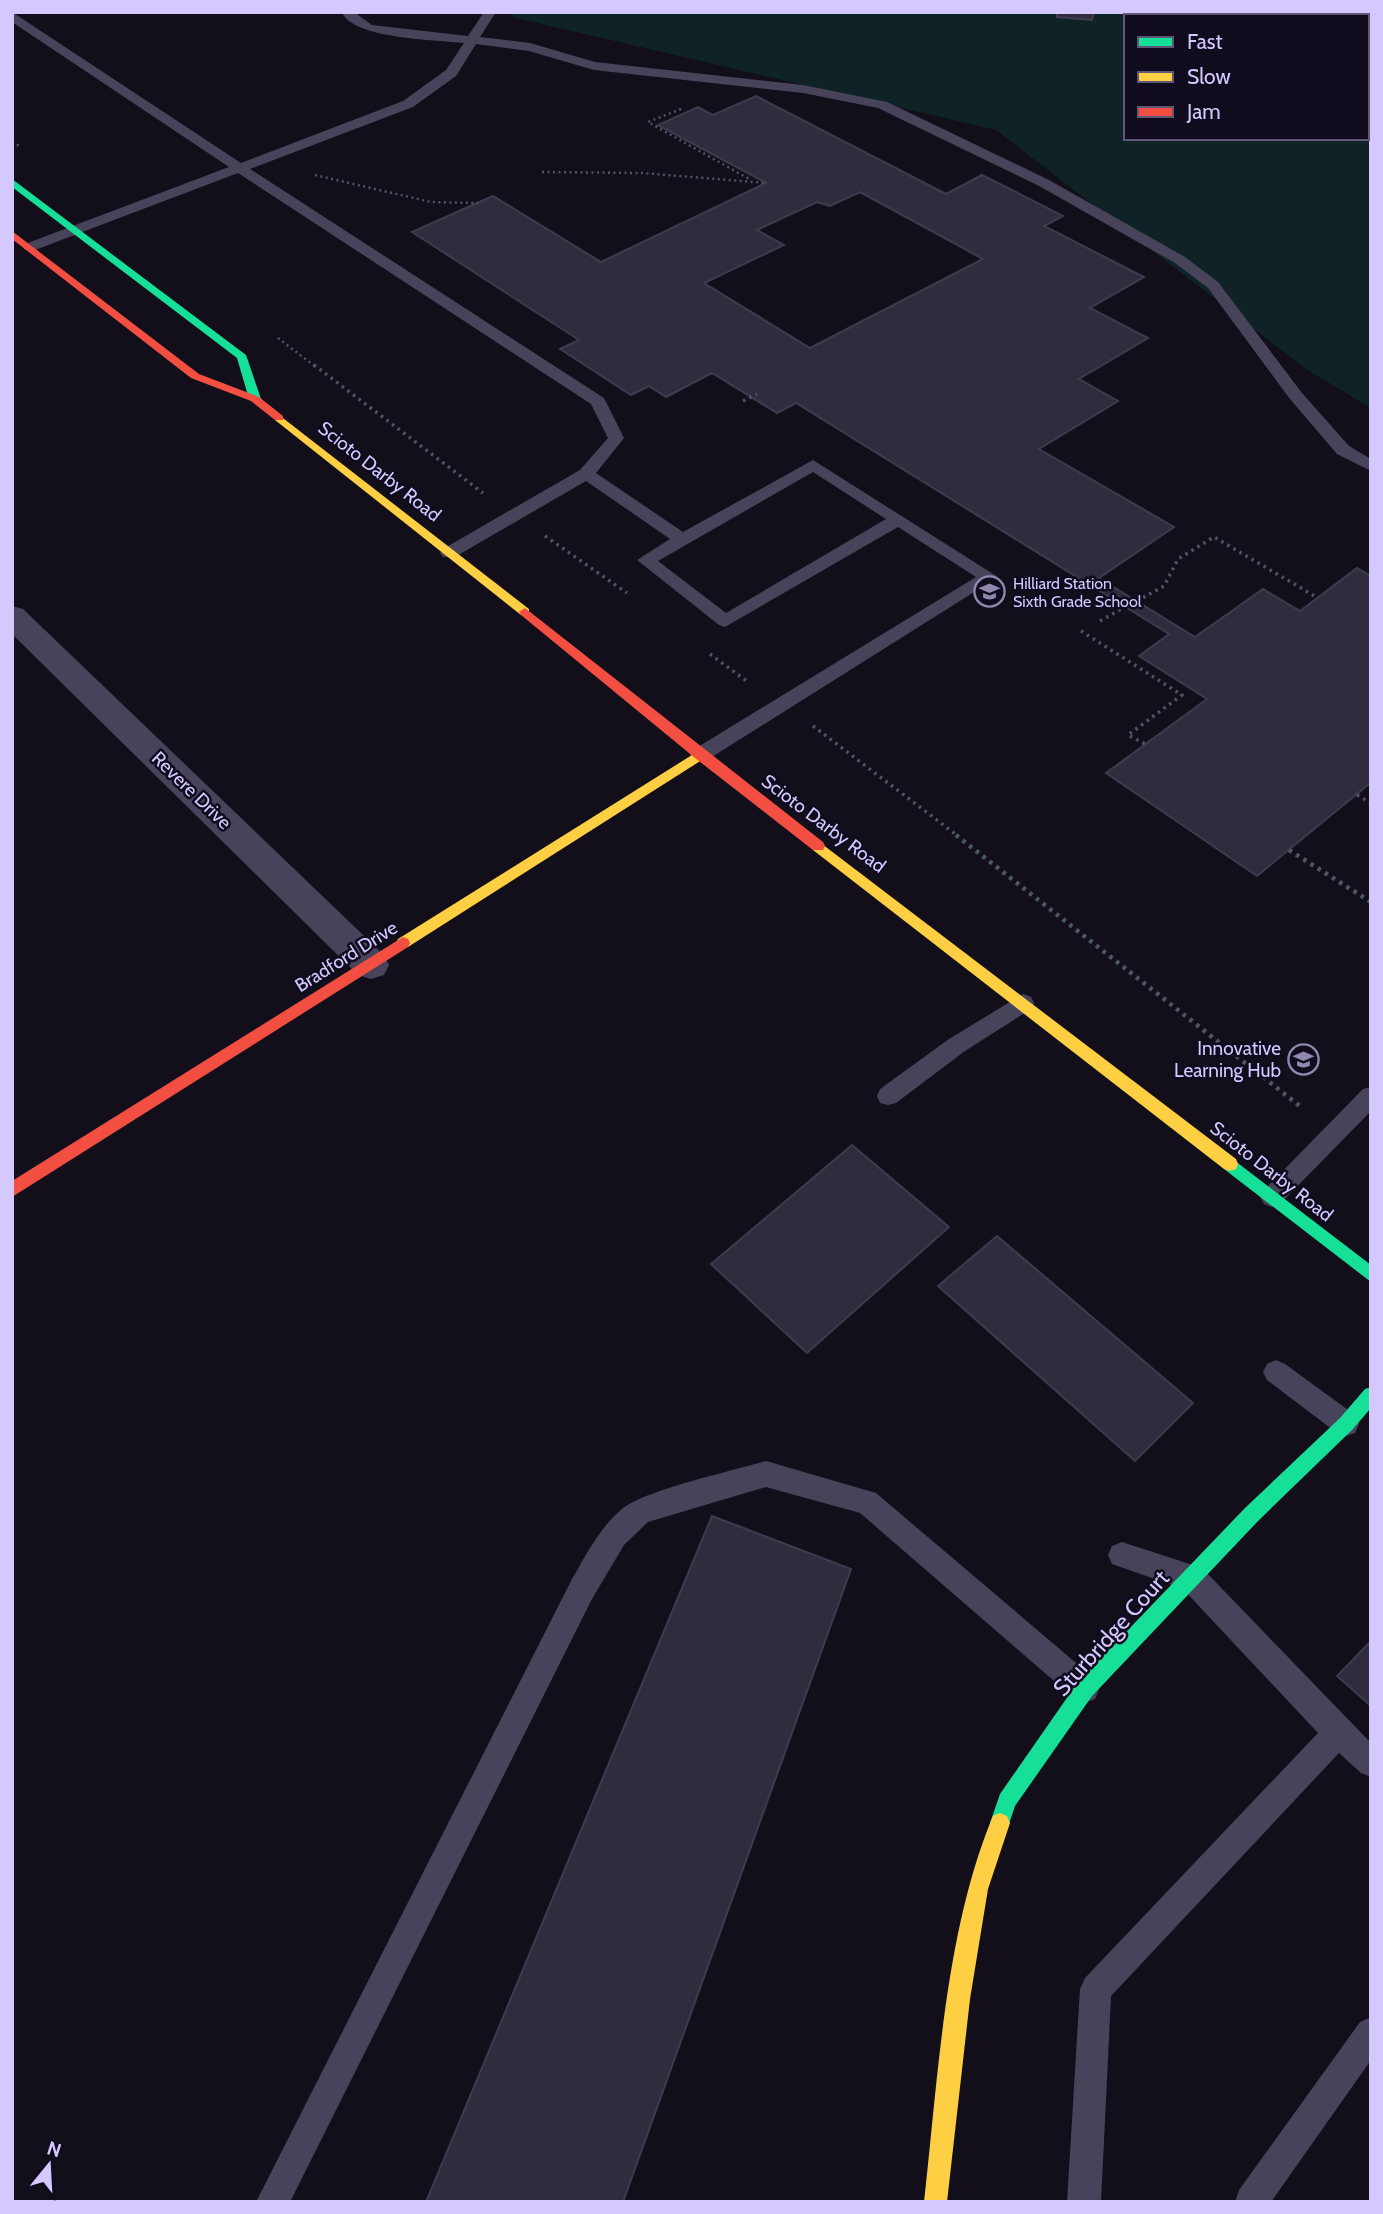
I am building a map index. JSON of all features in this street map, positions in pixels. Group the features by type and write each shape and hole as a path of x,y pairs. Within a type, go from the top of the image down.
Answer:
{"main road":[{"path":"12,182 78,229 242,357 255,399"},
{"name":"Scioto Darby Road","path":"12,233 195,376 255,399 644,707 700,755 1023,1003 1371,1276"},
{"name":"Bradford Drive","path":"12,1190 700,755"},
{"name":"Sturbridge Court","path":"935,2202 959,1999 978,1889 1007,1801 1085,1689 1252,1514 1346,1424 1371,1395"}],"street":[{"name":"Revere Drive","path":"12,616 370,965"}],"lane":[{"path":"348,12 349,16 369,28 530,47 594,66 803,89 881,105 1044,183 1180,260 1213,285 1296,396 1343,450 1371,466"},
{"path":"30,247 408,104 451,73 490,12"},
{"path":"12,16 241,169 598,401 616,438 586,474 449,553"},
{"path":"700,755 989,577 898,519 813,466 646,560 724,621 898,519"},
{"path":"586,474 683,540"},
{"path":"888,1096 957,1045 1023,1003"},
{"path":"1272,1197 1371,1096"},
{"path":"1276,1372 1346,1424"},
{"path":"272,2202 582,1589 627,1520 641,1511 766,1474 867,1502 1085,1689"},
{"path":"1122,1555 1192,1578 1338,1733 1371,1763"},
{"path":"1084,2202 1097,1989 1338,1733"},
{"path":"1251,2202 1371,2033"}],"path":[{"path":"692,105 648,122 754,182"},
{"path":"12,142 23,149"},
{"path":"542,172 642,173 766,183"},
{"path":"271,332 513,516 586,562 629,594"},
{"path":"743,401 757,394"},
{"path":"1137,601 1164,586 1178,559 1214,537 1318,598"},
{"path":"1100,621 1125,607"},
{"path":"1082,631 1182,695 1128,735 1145,744"},
{"path":"705,651 862,761 1301,1107"},
{"path":"1357,795 1371,803"},
{"path":"1289,850 1371,902"}],"green space":[{"path":"513,12 1371,12 1371,408 1306,369 996,130 512,17"}],"building":[{"path":"1057,12 1094,12 1092,20 1057,17"},
{"name":"Hilliard Station Sixth Grade School","path":"756,96 946,194 982,175 1063,216 1044,226 1144,277 1090,308 1148,338 1079,379 1118,401 1039,449 1174,527 1099,578 1195,637 1263,589 1300,611 1357,568 1371,576 1371,786 1369,784 1257,876 1106,773 1207,699 1139,656 1169,634 796,403 777,413 712,373 666,397 649,386 631,395 560,349 579,340 412,232 493,196 601,262 766,183 658,125 698,107 713,115","holes":["860,192 983,259 810,348 704,283 784,245 757,230 817,202 830,206"]},
{"path":"852,1145 949,1227 807,1353 711,1264"},
{"path":"997,1236 1193,1403 1135,1461 938,1286"},
{"path":"712,1516 851,1569 623,2202 426,2202"},
{"path":"1371,1641 1371,1706 1337,1676"}],"traffic: fast":[{"path":"12,182 242,357 255,399"},
{"path":"1230,1164 1371,1275"},
{"path":"1000,1823 1007,1801 1085,1689 1252,1514 1346,1424 1371,1395"}],"traffic: slow":[{"path":"279,418 525,612"},
{"path":"403,943 700,755"},
{"path":"818,846 1230,1164"},
{"path":"935,2202 959,1999 978,1889 1000,1823"}],"traffic: jam":[{"path":"12,234 195,376 255,399 279,418"},
{"path":"525,612 700,755 818,846"},
{"path":"12,1190 403,943"}],"place":[{"name":"Hilliard Station Sixth Grade School","path":"990,592"},
{"name":"Innovative Learning Hub","path":"1304,1059"}]}
